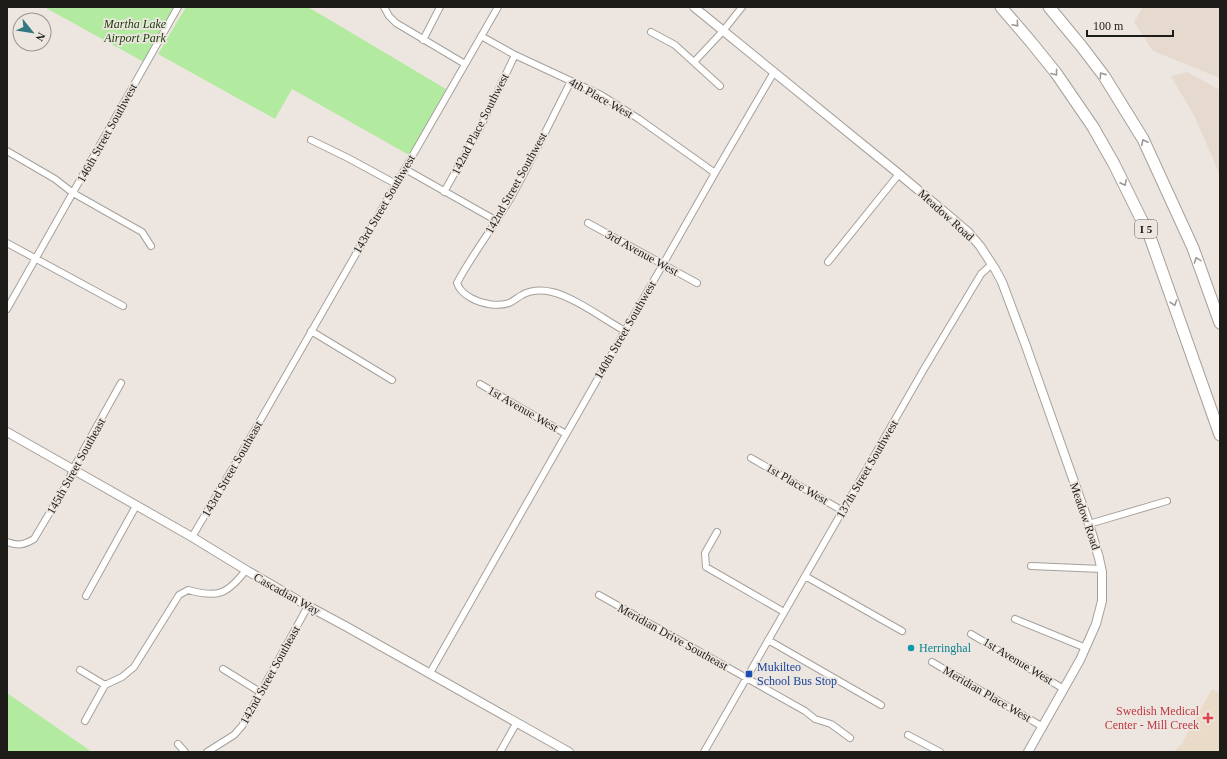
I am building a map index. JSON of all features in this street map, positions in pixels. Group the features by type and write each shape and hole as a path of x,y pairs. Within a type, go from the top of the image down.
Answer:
{"highway":[{"name":"I 5","path":"1001,7 1032,42 1056,73 1093,128 1114,164 1150,237 1220,435"},
{"path":"1048,7 1104,76 1143,139 1193,248 1220,323"}],"street":[{"name":"146th Street Southwest","path":"7,309 37,259 178,7"},
{"path":"384,7 389,16 396,23 465,64"},
{"path":"423,40 440,7"},
{"name":"143rd Street Southwest","path":"272,401 498,7"},
{"name":"Meadow Road","path":"694,7 968,232 992,264 1006,292 1089,524 1102,569 1102,601 1096,624 1086,648 1028,752"},
{"path":"694,62 723,31 742,7"},
{"path":"651,32 675,45 720,86"},
{"name":"4th Place West","path":"481,36 515,55 601,95 639,119 715,173"},
{"name":"142nd Place Southwest","path":"444,192 480,128 515,55"},
{"name":"140th Street Southwest","path":"430,673 662,265 774,72"},
{"name":"142nd Street Southwest","path":"571,81 514,192 457,282 459,288 464,294 478,302 491,305 508,303 524,294 542,290 566,296 625,331"},
{"path":"311,140 396,184"},
{"path":"7,151 55,179 73,193 142,232 151,246"},
{"path":"404,169 497,221"},
{"path":"828,262 899,174"},
{"name":"3rd Avenue West","path":"588,223 697,283"},
{"path":"7,244 123,306"},
{"name":"137th Street Southwest","path":"704,752 981,274 985,268 992,264"},
{"path":"311,332 392,380"},
{"name":"145th Street Southeast","path":"7,542 16,546 25,544 34,539 68,482 73,469 122,383"},
{"name":"1st Avenue West","path":"480,384 566,434"},
{"name":"143rd Street Southeast","path":"192,537 272,401"},
{"name":"Cascadian Way","path":"7,432 192,537 308,606 569,752"},
{"name":"1st Place West","path":"751,458 843,510"},
{"path":"1089,524 1167,501"},
{"path":"86,596 136,506"},
{"path":"717,532 705,553 706,567 784,612"},
{"path":"1031,566 1102,569"},
{"path":"85,721 105,685 122,677 134,667 179,595 188,590 205,595 222,592 235,585 246,570"},
{"path":"805,576 902,631"},
{"name":"Meridian Drive Southeast","path":"599,595 805,711 815,719 831,724 850,738"},
{"name":"142nd Street Southeast","path":"207,752 218,749 242,726 308,606"},
{"path":"1015,619 1086,648"},
{"name":"1st Avenue West","path":"971,634 1064,689"},
{"path":"768,640 881,705"},
{"name":"Meridian Place West","path":"932,662 1043,727"},
{"path":"223,669 260,692"},
{"path":"80,670 105,685"},
{"path":"500,752 517,722"},
{"path":"908,735 940,752"},
{"path":"178,744 185,752"}],"shaded area":[{"path":"1143,7 1220,7 1220,78 1153,51 1134,22"},
{"path":"1187,72 1220,90 1220,175 1195,117 1171,76"},
{"name":"Swedish Medical Center - Mill Creek","path":"1212,689 1220,693 1220,752 1173,752 1182,743"}],"green space":[{"name":"Martha Lake Airport Park","path":"44,7 175,7 144,62"},
{"path":"186,7 308,7 446,89 409,155 292,89 275,119 158,54"},
{"path":"7,693 92,752 7,752"}],"place":[{"name":"Herringhal","path":"911,648"},
{"name":"Mukilteo School Bus Stop","path":"749,674"},
{"name":"Swedish Medical Center - Mill Creek","path":"1208,718"}]}
